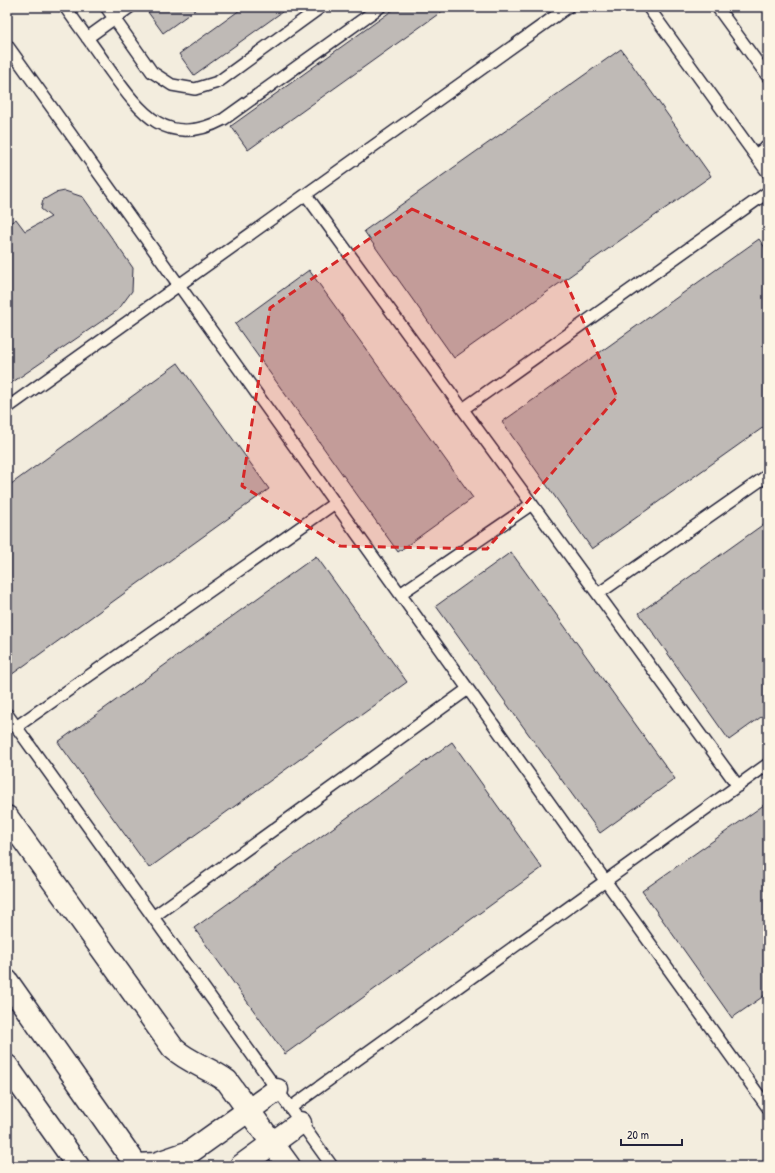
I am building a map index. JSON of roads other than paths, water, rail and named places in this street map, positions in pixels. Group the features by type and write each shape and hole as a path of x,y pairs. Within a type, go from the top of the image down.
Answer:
{"street":[{"path":"7,817 173,1048 185,1059 215,1073 226,1081 249,1110 289,1166"},
{"path":"7,981 137,1166 155,1164 190,1152 277,1090"},
{"path":"7,1066 78,1166"},
{"path":"241,1166 273,1143 295,1115"}],"lane":[{"path":"65,7 142,112 152,120 176,129 201,129 224,119 380,7"},
{"path":"106,7 152,72 172,85 195,89 218,82 321,7"},
{"path":"87,38 130,7"},
{"path":"7,408 568,7"},
{"path":"648,7 768,173"},
{"path":"717,7 768,77"},
{"path":"7,45 768,1108"},
{"path":"755,155 768,146"},
{"path":"463,409 768,192"},
{"path":"306,195 738,786"},
{"path":"598,594 768,475"},
{"path":"16,727 335,503"},
{"path":"400,594 532,504"},
{"path":"152,917 468,689"},
{"path":"7,714 332,1166"},
{"path":"295,1115 606,881 768,764"}]}
